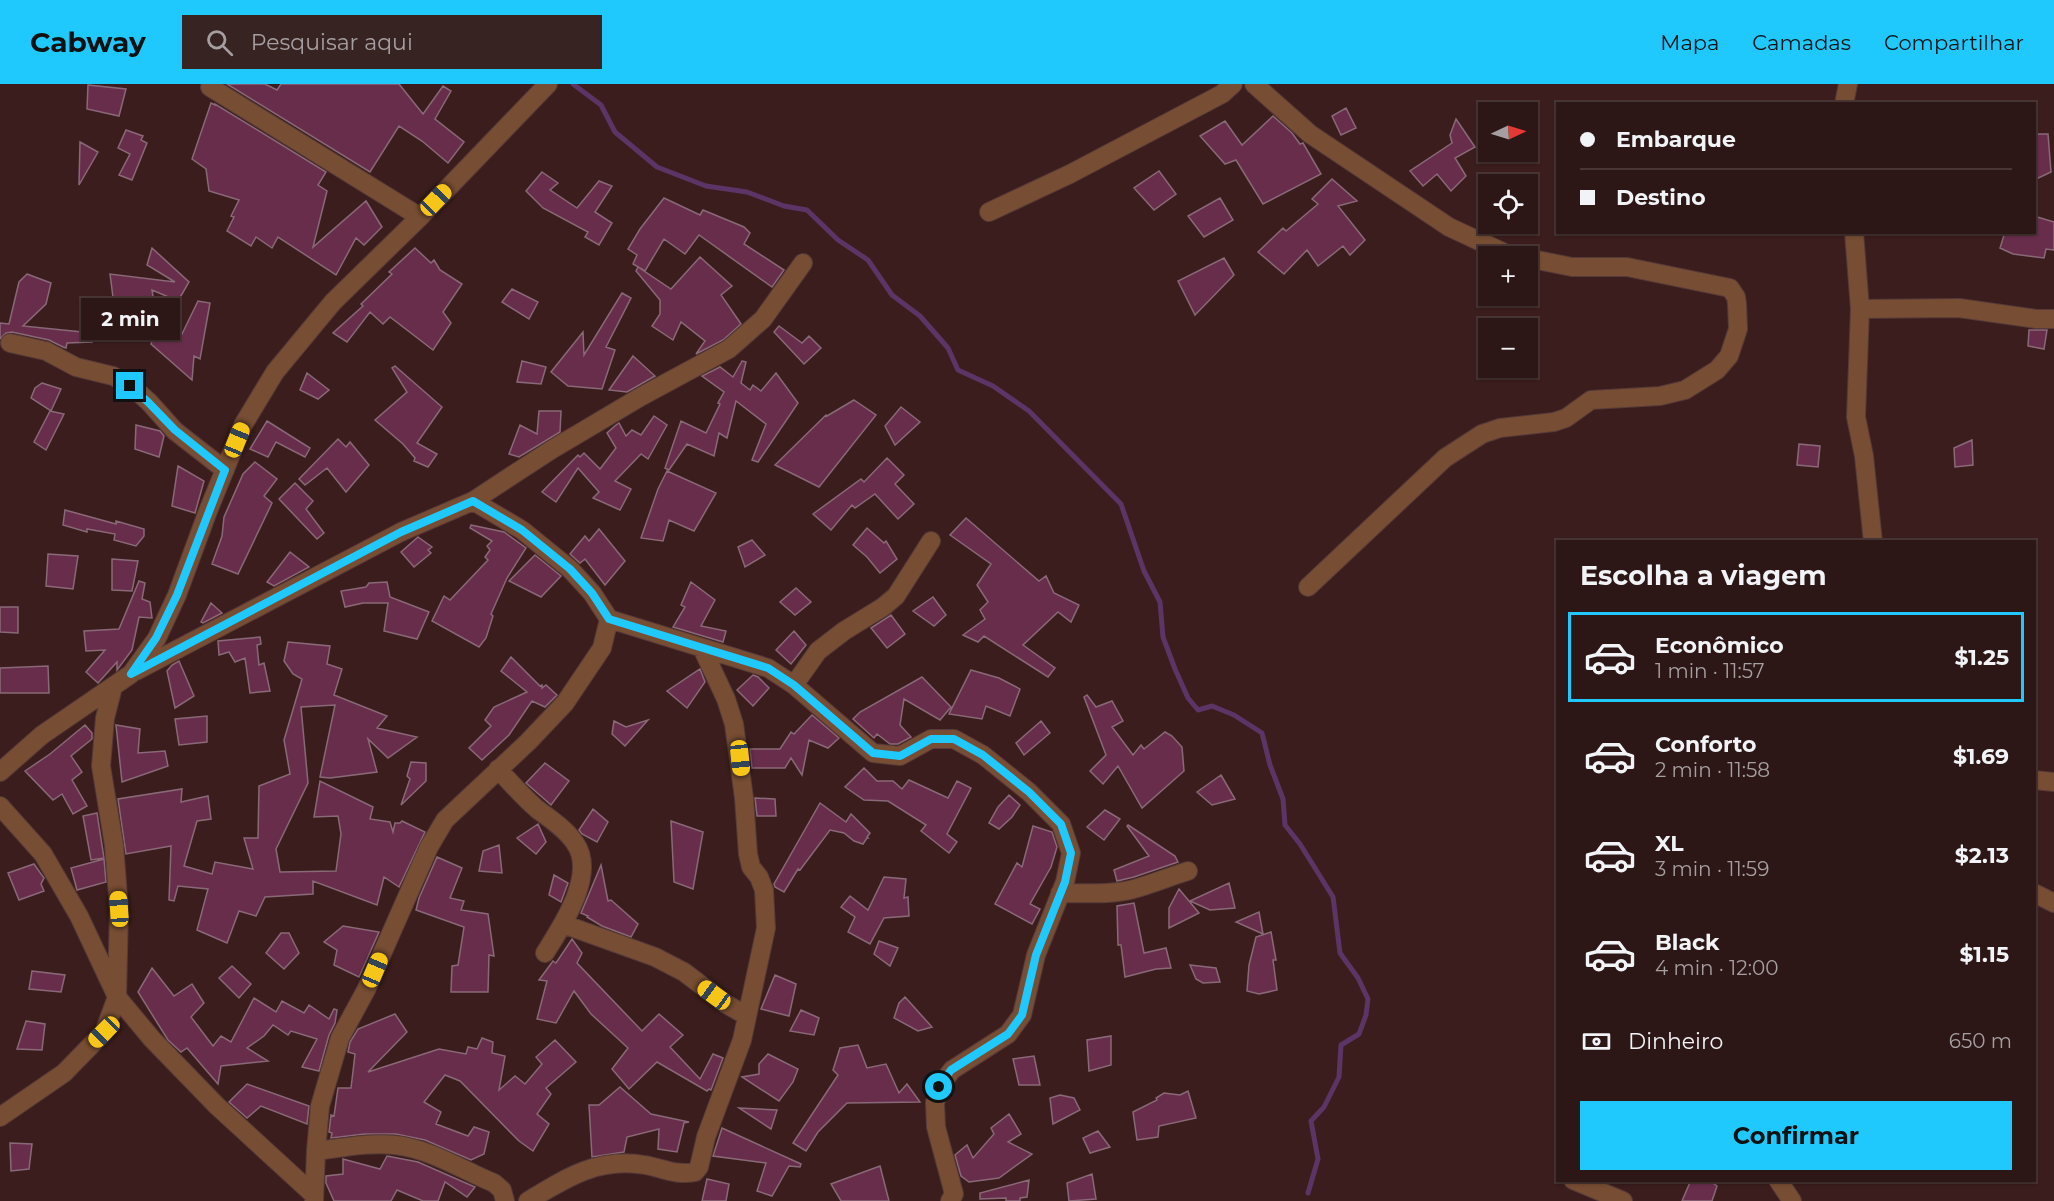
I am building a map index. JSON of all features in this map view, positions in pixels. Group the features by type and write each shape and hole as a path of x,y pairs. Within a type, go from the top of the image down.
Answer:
{"street":[{"path":"989,212 1070,174 1222,94 1233,84"},
{"path":"1254,84 1310,134 1449,227 1491,246"},
{"path":"1844,102 1848,84"},
{"path":"210,87 420,217"},
{"path":"131,674 156,638 177,595 243,425 275,372 333,302 420,217 542,91"},
{"path":"1854,234 1860,309 1856,417 1864,456 1873,540"},
{"path":"1308,587 1445,458 1482,434 1500,428 1554,422 1566,418 1591,400 1660,396 1685,390 1717,370 1729,356 1738,329 1736,297 1730,288 1627,267 1572,267 1538,260"},
{"path":"0,772 42,735 131,674 401,532 473,501 551,450 642,396 729,349 763,319 803,262"},
{"path":"1860,309 1959,308 2036,319 2054,319"},
{"path":"10,343 46,351 76,367 113,376 130,386 175,430 225,470"},
{"path":"473,501 522,530 570,569 592,593 609,619 703,650 768,668 794,685 873,753 900,756 931,739 954,739 983,755 1029,792 1061,824 1071,853 1065,882 1036,955 1022,1015 1008,1034 951,1070 939,1087 935,1103 936,1127 954,1194 950,1201"},
{"path":"794,685 818,651 896,596 931,541"},
{"path":"314,1198 320,1106 340,1038 366,990 429,847 445,820 565,703 602,648 609,619"},
{"path":"528,1201 577,1173 619,1162 646,1165 673,1173 695,1172 699,1167 706,1137 742,1040 765,938 764,890 759,877 751,867 748,854 743,788 734,724 726,699 703,650"},
{"path":"0,1117 64,1073 104,1032 117,997 119,909 114,844 101,766 105,718 112,687"},
{"path":"498,769 517,790 576,843 583,863 579,888 563,924 545,953"},
{"path":"2036,780 2054,782"},
{"path":"0,806 43,854 79,916 117,997 152,1039 217,1106 314,1198"},
{"path":"1060,893 1128,890 1154,884 1188,871"},
{"path":"2036,894 2054,903"},
{"path":"563,924 664,962 684,972 726,1004 747,1016"},
{"path":"316,1151 393,1144 415,1148 494,1183 502,1190 505,1201"},
{"path":"1578,1182 1623,1201"},
{"path":"1779,1182 1792,1201"}],"building":[{"path":"227,84 265,84 277,90 281,84 399,84 423,114 443,86 451,91 435,119 464,142 448,163 422,141 399,126 370,172"},
{"path":"88,85 126,89 119,116 87,109"},
{"path":"211,103 326,172 318,185 327,191 313,247 366,201 382,227 364,245 356,238 336,275 278,237 272,248 256,237 251,246 227,231 239,200 209,191 206,169 192,159"},
{"path":"1346,108 1356,128 1341,135 1332,116"},
{"path":"1273,116 1292,133 1300,144 1303,143 1321,174 1263,204 1236,160 1225,164 1200,136 1225,121 1242,145"},
{"path":"1456,119 1475,147 1455,158 1466,176 1451,191 1437,174 1423,186 1410,171 1452,143 1450,135"},
{"path":"126,130 143,136 141,140 147,143 132,180 119,175 130,154 118,148"},
{"path":"2036,134 2048,134 2051,172 2036,179"},
{"path":"80,142 98,152 79,185"},
{"path":"1159,171 1176,194 1154,210 1134,188"},
{"path":"542,172 558,183 550,190 577,208 599,181 612,186 595,212 612,223 599,245 585,237 588,232 543,208 526,191"},
{"path":"1332,179 1357,201 1338,206 1365,240 1350,255 1343,246 1318,266 1307,250 1284,274 1258,252 1283,228 1286,231 1318,204 1312,199"},
{"path":"664,198 700,215 703,210 744,227 750,233 744,244 784,270 772,287 699,235 685,254 664,239 645,271 633,264 637,255 628,249"},
{"path":"1220,198 1233,220 1204,237 1188,216"},
{"path":"2036,217 2054,222 2054,250 2046,249 2044,258 2013,254 2000,248 2004,234 2036,234"},
{"path":"152,248 189,282 178,301 152,290 157,322 181,336 198,301 210,303 200,359 194,356 192,380 151,344 154,336 126,318 132,308 143,314 143,301 113,297 110,274 175,282 147,265"},
{"path":"415,248 431,263 434,260 440,270 462,284 443,312 451,323 433,350 390,317 383,324 370,312 347,342 333,333 363,306 361,304 392,274 389,272"},
{"path":"700,257 732,286 721,295 741,324 723,340 696,354 705,341 681,322 673,340 652,326 660,314 660,300 636,271 638,267 671,289"},
{"path":"1224,258 1234,275 1195,315 1178,281"},
{"path":"27,274 51,283 46,304 23,326 92,333 92,342 67,343 66,348 49,340 12,332 6,333 0,339 0,323 9,324 19,282"},
{"path":"512,289 538,302 529,319 502,302"},
{"path":"622,293 631,298 606,347 615,350 602,389 568,386 551,372 583,332 584,355"},
{"path":"779,326 802,343 809,336 821,348 804,364 774,332"},
{"path":"2029,330 2047,330 2044,349 2028,346"},
{"path":"633,356 655,376 627,392 609,390"},
{"path":"522,361 546,367 541,384 517,382"},
{"path":"742,361 746,362 741,383 750,390 753,385 761,391 776,373 798,403 758,462 752,460 766,424 736,401 727,438 719,433 714,456 687,444 669,470 665,468 681,421 706,433 720,404 718,403 724,392 702,376 720,367 733,377"},
{"path":"395,366 442,407 417,443 437,454 428,467 414,461 415,458 403,444 375,420 407,392 392,368"},
{"path":"307,373 329,390 318,399 300,390"},
{"path":"42,383 61,389 51,411 31,398 35,388"},
{"path":"854,400 876,415 819,487 775,465 826,415"},
{"path":"901,407 920,422 895,445 885,426"},
{"path":"50,411 64,414 46,450 34,442"},
{"path":"539,411 561,411 560,432 519,457 509,454 520,425 537,434"},
{"path":"654,416 667,425 648,459 641,454 615,481 631,489 620,510 593,498 599,492 578,468 556,502 542,492 578,455 580,457 584,453 600,469 616,448 607,433 616,425 619,423 626,436 632,430 641,435"},
{"path":"267,421 310,448 305,457 276,442 268,457 250,449"},
{"path":"136,425 160,431 164,436 159,457 135,449"},
{"path":"338,439 346,447 350,442 369,465 346,492 327,468 305,485 299,479"},
{"path":"1972,440 1973,465 1955,467 1954,448"},
{"path":"1799,444 1820,446 1818,467 1797,465"},
{"path":"887,458 904,475 895,484 914,504 898,519 875,494 855,508 852,505 831,530 813,514 861,479 864,482"},
{"path":"255,462 277,479 264,496 272,503 238,574 212,564 222,536 224,517 243,474"},
{"path":"178,466 204,481 195,513 172,506"},
{"path":"667,471 716,493 694,531 669,520 663,541 641,538 658,489"},
{"path":"295,483 313,501 306,509 324,533 317,539 279,499"},
{"path":"65,510 144,529 144,536 136,546 114,540 115,534 87,529 87,532 63,525"},
{"path":"966,518 1039,581 1046,576 1054,593 1079,605 1071,622 1058,612 1023,645 1055,668 1048,677 984,636 978,642 963,635 985,619 980,610 988,602 977,585 991,564 950,535"},
{"path":"471,525 504,532 526,548 507,578 491,614 493,616 486,638 479,647 432,621 444,596 450,600 488,560 485,557 490,550 487,546 492,541 470,528"},
{"path":"867,528 884,543 886,541 897,559 880,573 853,545"},
{"path":"599,529 625,561 605,585 585,559 580,563 570,554 585,536 589,541"},
{"path":"418,537 432,547 428,550 431,553 414,567 401,552"},
{"path":"752,540 765,555 745,567 738,547"},
{"path":"290,552 309,567 274,586 267,582"},
{"path":"48,554 78,556 73,589 46,586"},
{"path":"535,555 561,576 541,597 509,581"},
{"path":"112,559 138,561 132,591 112,590"},
{"path":"139,581 145,583 142,599 150,602 152,618 139,617 132,650 117,670 117,662 98,683 86,672 105,650 86,651 84,631 119,629"},
{"path":"387,582 390,597 429,612 417,639 384,631 388,603 363,603 345,607 341,591 366,587 369,583"},
{"path":"691,582 715,600 701,626 726,631 723,642 673,627 685,607 681,605"},
{"path":"796,588 811,602 795,615 780,602"},
{"path":"933,597 946,615 934,626 913,611"},
{"path":"211,603 222,613 203,623 201,622"},
{"path":"0,607 18,607 18,633 0,632"},
{"path":"891,615 905,634 887,648 871,628"},
{"path":"794,631 806,645 791,664 776,650"},
{"path":"260,637 261,644 257,645 259,665 264,663 270,691 250,693 245,658 235,662 229,652 219,655 218,641"},
{"path":"288,642 330,646 327,664 342,669 334,695 387,716 377,728 417,737 388,758 368,739 377,772 330,778 320,777 335,705 301,707 308,783 276,849 280,872 336,871 341,834 338,816 314,817 320,781 373,807 370,819 390,822 393,832 395,823 402,821 425,832 399,887 384,877 377,905 313,881 313,894 265,897 256,916 239,911 227,943 197,930 208,889 178,886 174,901 169,900 171,846 126,854 118,799 182,789 181,802 208,796 211,819 197,821 184,866 212,874 215,862 253,869 244,838 258,838 259,786 290,774 284,740 302,679 293,674 284,661"},
{"path":"511,657 540,686 542,685 542,688 546,685 557,695 545,707 532,701 509,735 482,760 469,748 491,726 485,720 494,707 527,692 501,671"},
{"path":"179,661 194,696 175,708 167,671"},
{"path":"48,666 49,693 0,693 0,668"},
{"path":"700,669 705,682 687,708 667,691"},
{"path":"971,670 999,678 1020,689 1010,716 986,706 982,719 949,714"},
{"path":"753,675 769,688 753,706 737,690"},
{"path":"922,677 951,707 940,720 904,699 900,725 911,737 898,744 890,744 877,734 874,738 853,719 860,712"},
{"path":"1087,695 1096,707 1112,701 1123,721 1112,727 1133,755 1141,745 1144,749 1165,732 1182,747 1184,771 1142,808 1118,766 1103,784 1090,771 1106,755 1084,697"},
{"path":"812,715 839,738 828,748 809,740 802,775 791,758 785,768 752,768 750,749 780,749 791,732 794,734"},
{"path":"207,716 207,742 179,745 175,719"},
{"path":"648,720 625,746 612,734 614,721 626,727"},
{"path":"1041,721 1050,733 1024,755 1016,743"},
{"path":"85,725 92,733 92,739 71,756 82,772 72,780 87,806 73,814 62,794 53,800 25,771"},
{"path":"116,725 140,729 138,753 165,751 168,766 122,782"},
{"path":"411,762 426,763 426,781 401,805 410,779 407,776"},
{"path":"545,763 569,781 551,805 526,783"},
{"path":"864,768 877,781 893,781 902,789 909,780 948,798 957,781 971,788 947,834 957,842 949,853 921,831 926,825 888,801 864,800 845,787"},
{"path":"1221,775 1235,799 1212,805 1197,792"},
{"path":"1009,795 1020,805 1012,817 999,829 989,823 998,807"},
{"path":"755,798 775,799 776,816 757,816"},
{"path":"820,803 846,822 851,814 870,833 868,838 863,844 854,841 844,833 830,830 800,870 798,869 784,892 774,884"},
{"path":"593,809 608,822 597,842 579,830"},
{"path":"1105,810 1120,819 1104,840 1087,827"},
{"path":"97,813 104,858 91,860 83,816"},
{"path":"671,821 703,832 693,889 674,882"},
{"path":"538,824 546,842 536,854 517,838"},
{"path":"1128,825 1175,856 1178,862 1117,881 1114,870 1149,856"},
{"path":"1033,826 1052,832 1057,847 1051,867 1030,904 1040,909 1032,924 995,904 1017,863 1022,867"},
{"path":"499,845 502,873 479,871 483,851"},
{"path":"437,857 462,868 450,898 464,901 461,910 488,914 494,956 489,955 488,992 451,992 452,966 458,965 464,927 416,910"},
{"path":"104,859 106,882 77,890 71,868"},
{"path":"34,864 44,878 41,884 44,891 19,900 8,873"},
{"path":"601,865 608,901 611,900 638,924 631,937 602,926 581,913"},
{"path":"554,875 568,883 561,902 549,895"},
{"path":"884,877 906,879 904,898 908,897 909,916 884,918 870,944 848,932 855,917 841,907 850,896 868,910"},
{"path":"1229,883 1235,908 1210,910 1190,901"},
{"path":"1179,889 1199,913 1169,928 1169,908"},
{"path":"1134,903 1144,953 1166,948 1171,968 1156,969 1125,977 1121,945 1118,945 1117,906"},
{"path":"1259,912 1263,934 1236,922"},
{"path":"343,926 379,932 359,977 334,965 337,950 324,942"},
{"path":"1271,932 1276,960 1273,960 1277,990 1259,994 1247,991 1249,965 1256,937"},
{"path":"281,933 289,933 299,953 284,969 266,953"},
{"path":"572,939 582,953 577,963 642,1031 659,1014 683,1035 670,1047 700,1079 713,1054 723,1058 711,1090 707,1091 657,1062 629,1089 612,1069 628,1048 591,1014 574,991 556,1023 537,1019 547,981 539,980 553,961 556,963"},
{"path":"879,941 898,948 890,966 874,954"},
{"path":"1190,965 1216,968 1220,982 1203,983 1196,979"},
{"path":"232,966 251,984 239,998 219,978"},
{"path":"152,968 174,996 192,984 204,1003 191,1017 213,1046 221,1036 231,1042 254,998 276,1012 282,1001 304,1013 309,1005 329,1019 334,1009 337,1010 319,1071 302,1067 317,1039 291,1031 288,1035 273,1025 264,1036 247,1048 268,1061 221,1066 218,1084 187,1048 181,1052 168,1040 138,992"},
{"path":"32,971 65,975 61,992 29,989"},
{"path":"775,975 796,984 789,1016 761,1009"},
{"path":"905,997 932,1027 918,1031 894,1018 899,1003"},
{"path":"801,1010 819,1018 814,1035 790,1031"},
{"path":"395,1014 407,1032 368,1072 439,1049 466,1054 468,1047 477,1049 482,1038 493,1042 492,1053 505,1056 499,1090 515,1076 525,1084 542,1064 536,1057 555,1040 576,1062 546,1088 551,1094 537,1114 549,1124 533,1151 519,1141 460,1081 445,1075 424,1102 441,1112 436,1124 468,1136 474,1127 489,1132 484,1154 471,1160 425,1140 396,1134 365,1134 331,1138 332,1133 329,1132 331,1115 334,1116 338,1088 351,1088 355,1054 348,1052 350,1042 358,1029"},
{"path":"26,1021 45,1024 42,1050 17,1049"},
{"path":"1111,1036 1111,1065 1089,1071 1087,1040"},
{"path":"858,1045 867,1068 886,1064 899,1093 907,1084 920,1102 847,1103 818,1132 806,1151 793,1143 838,1075 833,1070 840,1048"},
{"path":"768,1054 798,1069 793,1082 779,1101 742,1077 759,1074 759,1064"},
{"path":"1034,1056 1040,1085 1019,1085 1013,1059"},
{"path":"247,1084 309,1106 307,1124 261,1106 247,1118 229,1102"},
{"path":"620,1087 651,1114 689,1122 684,1123 677,1152 658,1149 659,1129 627,1137 624,1152 592,1157 589,1105 599,1105"},
{"path":"1188,1091 1196,1118 1159,1126 1158,1137 1137,1140 1133,1112 1157,1100 1156,1098 1164,1093 1180,1095"},
{"path":"1060,1095 1074,1098 1080,1110 1053,1124 1050,1098"},
{"path":"739,1108 777,1110 771,1129"},
{"path":"1009,1114 1021,1134 1008,1142 1032,1154 999,1178 969,1182 961,1176 955,1155 967,1145 973,1158 994,1134 991,1128"},
{"path":"722,1128 801,1164 800,1167 789,1166 772,1196 757,1191 766,1163 713,1156"},
{"path":"1098,1131 1110,1147 1090,1153 1083,1138"},
{"path":"10,1143 32,1144 29,1169 11,1171"},
{"path":"387,1156 418,1162 475,1187 467,1197 445,1182 438,1201 423,1201 397,1190 391,1201 334,1201 326,1183 326,1176 343,1174 343,1159 380,1169"},
{"path":"880,1166 889,1201 841,1201 831,1184"},
{"path":"1092,1174 1096,1199 1069,1201 1067,1183"},
{"path":"707,1179 729,1184 726,1201 702,1201"},
{"path":"1029,1180 1027,1197 1020,1198 1020,1201 1006,1201 1006,1198 980,1199 980,1193"},
{"path":"1690,1182 1711,1182 1717,1186 1712,1201 1682,1201"}],"waterway":[{"path":"573,84 601,105 615,132 657,167 706,186 747,192 784,206 807,210 838,240 868,260 892,295 920,316 948,348 958,370 993,386 1029,411 1121,504 1144,571 1160,602 1163,637 1188,698 1198,710 1212,706 1234,715 1262,733 1270,765 1283,799 1285,825 1300,844 1333,897 1340,953 1358,978 1368,999 1366,1015 1359,1034 1341,1045 1339,1077 1324,1107 1311,1121 1318,1159 1308,1193"}],"route":[{"path":"130,386 175,430 225,470 177,595 156,638 131,674 401,532 473,501 522,530 570,569 592,593 609,619 703,650 768,668 794,685 873,753 900,756 931,739 954,739 983,755 1029,792 1061,824 1071,853 1065,882 1036,955 1022,1015 1008,1034 983,1052 951,1070 939,1087"}]}
